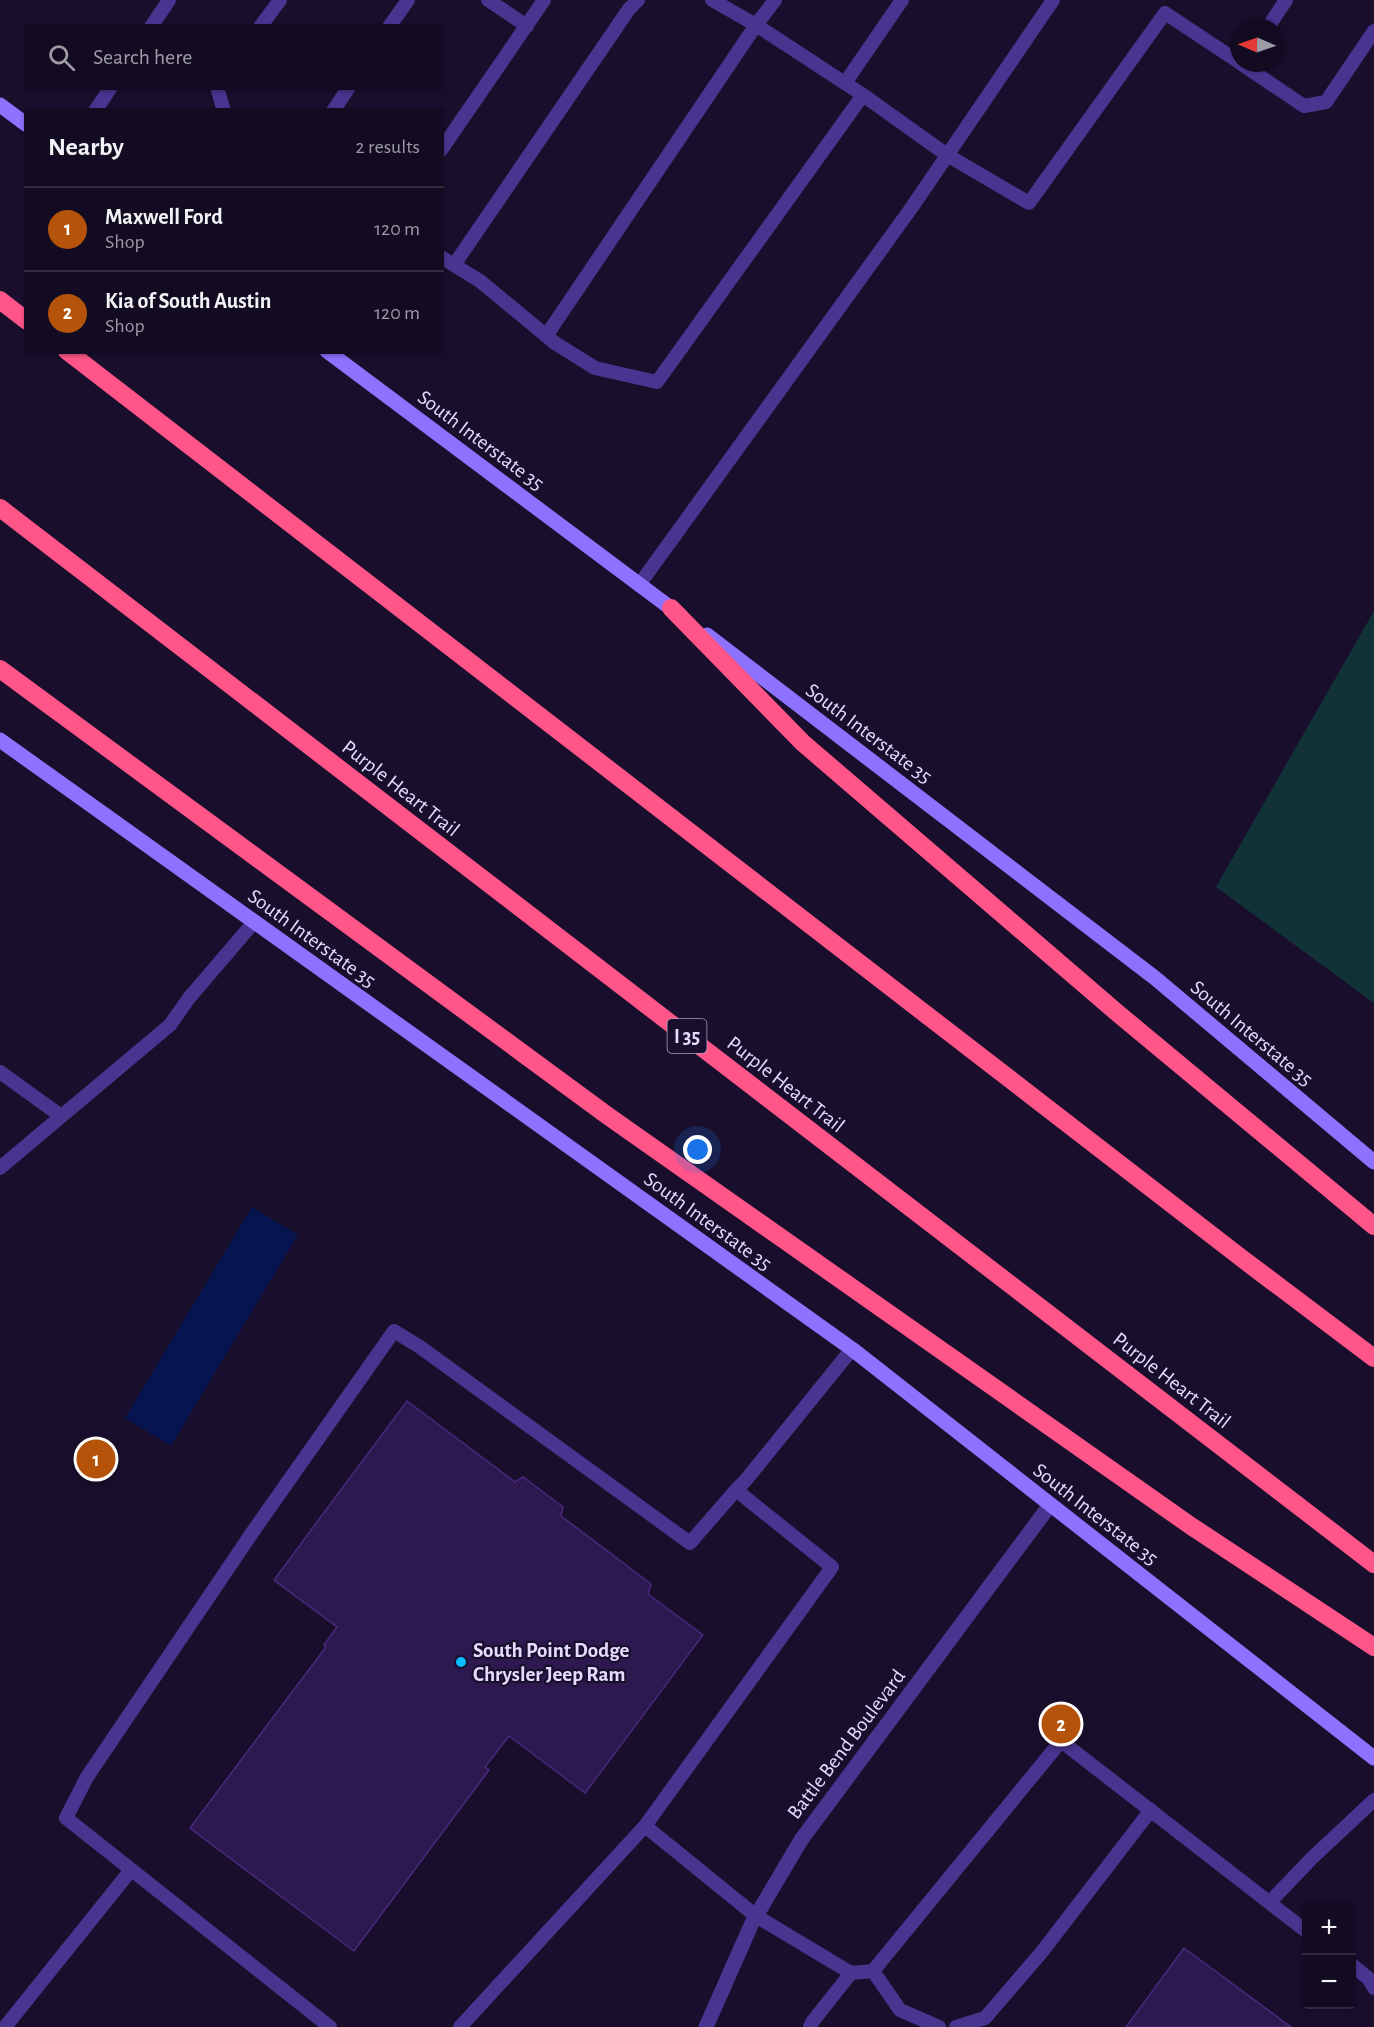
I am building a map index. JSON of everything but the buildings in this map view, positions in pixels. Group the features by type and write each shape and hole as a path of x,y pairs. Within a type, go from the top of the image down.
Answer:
{"highway":[{"path":"0,300 24,319"},
{"path":"71,354 1374,1358"},
{"name":"Purple Heart Trail","path":"0,508 1374,1564"},
{"path":"671,608 803,743 1121,1016 1374,1226"},
{"path":"0,669 608,1116 1182,1519 1374,1647"}],"main road":[{"path":"0,105 24,123"},
{"name":"South Interstate 35","path":"331,354 671,608 1155,978 1374,1162"},
{"name":"South Interstate 35","path":"0,740 852,1349 1374,1758"}],"street":[{"name":"Battle Bend Boulevard","path":"706,2027 756,1916 801,1840 1050,1505"}],"lane":[{"path":"153,24 169,0"},
{"path":"262,24 280,0"},
{"path":"391,24 408,0"},
{"path":"488,0 526,26"},
{"path":"444,146 544,0"},
{"path":"454,265 629,9 638,0"},
{"path":"712,0 756,25 845,83 947,155 1029,203 1174,0"},
{"path":"546,336 775,0"},
{"path":"845,83 902,0"},
{"path":"639,585 912,207 1053,0"},
{"path":"1274,18 1286,0"},
{"path":"1166,13 1230,56"},
{"path":"1254,72 1304,106 1326,102 1374,31"},
{"path":"97,108 109,90"},
{"path":"218,90 223,108"},
{"path":"335,108 347,90"},
{"path":"444,259 480,281 546,336 595,368 657,382 863,95"},
{"path":"0,1168 170,1025 189,998 254,922"},
{"path":"0,1072 61,1116"},
{"path":"330,2027 66,1818 87,1777 254,1530 394,1331 420,1347 690,1543 746,1481 852,1349"},
{"path":"460,2027 645,1826 832,1566 736,1490"},
{"path":"645,1826 756,1916 851,1973 873,1971 1061,1740 1302,1928"},
{"path":"1270,1902 1312,1858 1374,1800"},
{"path":"956,2027 986,2018 1041,1953 1151,1810"},
{"path":"5,2027 131,1870"},
{"path":"1356,1968 1368,1978 1374,1988"},
{"path":"873,1971 900,2010 939,2027"},
{"path":"810,2027 851,1973"}],"green space":[{"path":"1374,611 1374,1003 1216,887"}],"shaded area":[{"path":"252,1207 298,1235 171,1446 125,1418"}],"place":[{"name":"Maxwell Ford","path":"96,1459"},
{"name":"South Point Dodge Chrysler Jeep Ram","path":"461,1662"},
{"name":"Kia of South Austin","path":"1061,1724"}]}
